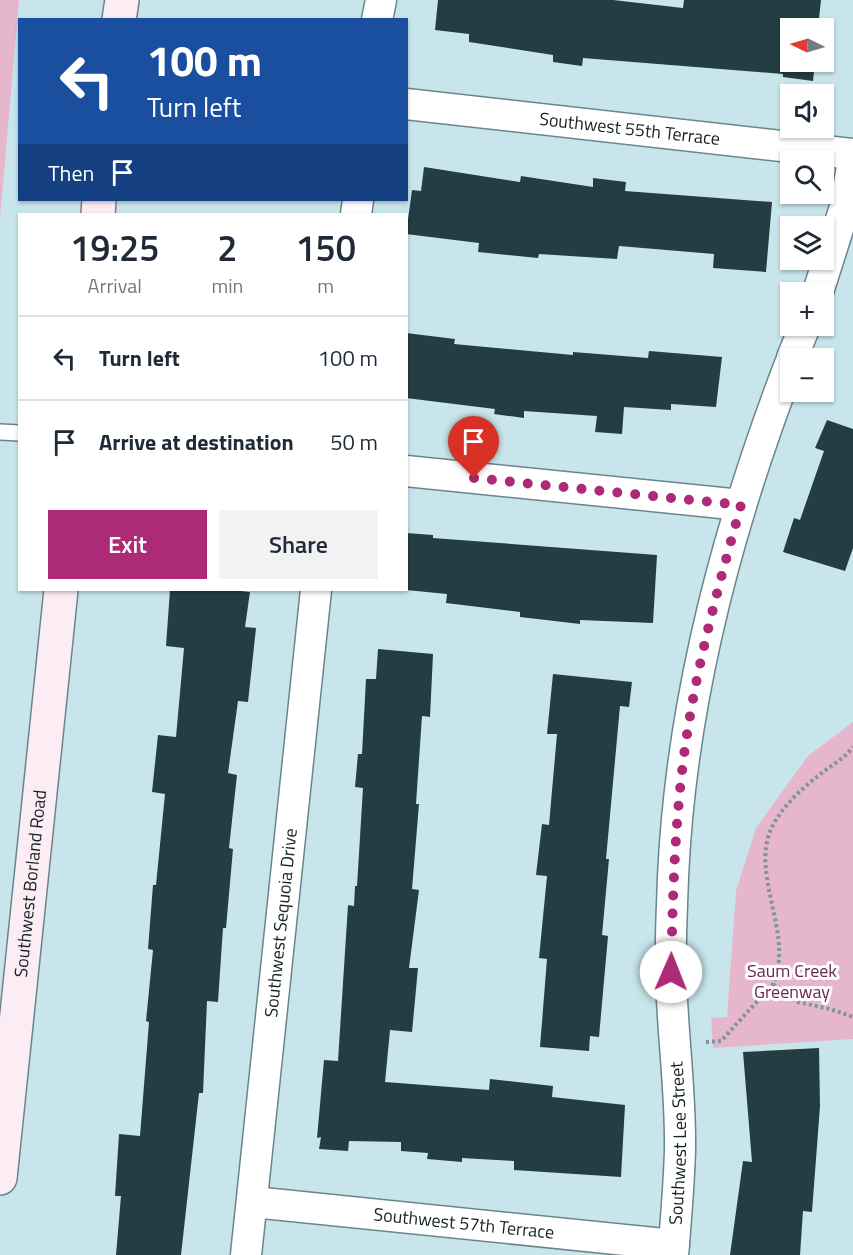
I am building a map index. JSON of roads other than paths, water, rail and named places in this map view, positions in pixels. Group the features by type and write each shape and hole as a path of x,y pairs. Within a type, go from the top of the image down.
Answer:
{"main road":[{"path":"119,18 122,0"},
{"name":"Southwest Borland Road","path":"0,1178 61,591"}],"street":[{"path":"377,18 381,0"},
{"name":"Southwest 55th Terrace","path":"408,104 853,154"},
{"path":"822,282 845,207 853,161"},
{"name":"Southwest Lee Street","path":"673,1250 680,1150 671,972 673,877 679,796 689,723 706,633 741,505 780,390"},
{"path":"408,471 741,505"},
{"name":"Southwest Sequoia Drive","path":"246,1255 316,591"},
{"name":"Southwest 57th Terrace","path":"253,1202 673,1250"}],"lane":[{"path":"0,432 18,433"}],"park label":[{"name":"Saum Creek Greenway","path":"792,981"}]}
